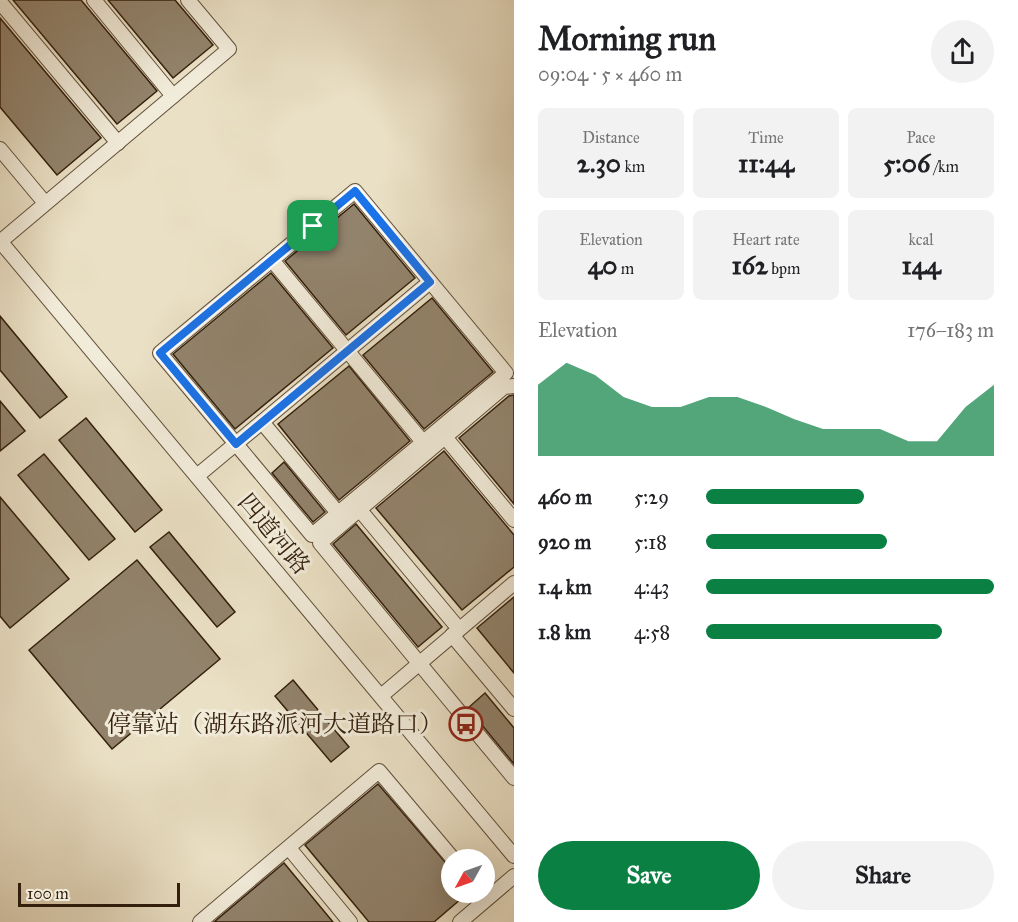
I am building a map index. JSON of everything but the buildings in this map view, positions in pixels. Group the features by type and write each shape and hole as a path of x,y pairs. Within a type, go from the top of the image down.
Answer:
{"street":[{"path":"94,0 174,96"},
{"path":"0,241 229,49 188,0"},
{"path":"0,2 118,143"},
{"path":"0,149 45,203"},
{"path":"355,191 506,373 312,535 160,353 272,260 355,191"},
{"name":"四道河路","path":"0,241 514,856"},
{"path":"272,260 423,442"},
{"path":"197,476 430,282"},
{"path":"514,386 504,387 320,543 514,778"},
{"path":"262,422 338,513"},
{"path":"445,437 514,520"},
{"path":"359,509 514,709"},
{"path":"381,696 514,583"},
{"path":"200,922 380,771 445,849"},
{"path":"289,848 351,922"},
{"path":"495,889 514,876"},
{"path":"460,922 478,903"}],"place":[{"name":"停靠站（湖东路派河大道路口）","path":"466,724"}],"route":[{"path":"355,191 430,282 236,444 160,353 313,226 355,191"}]}
